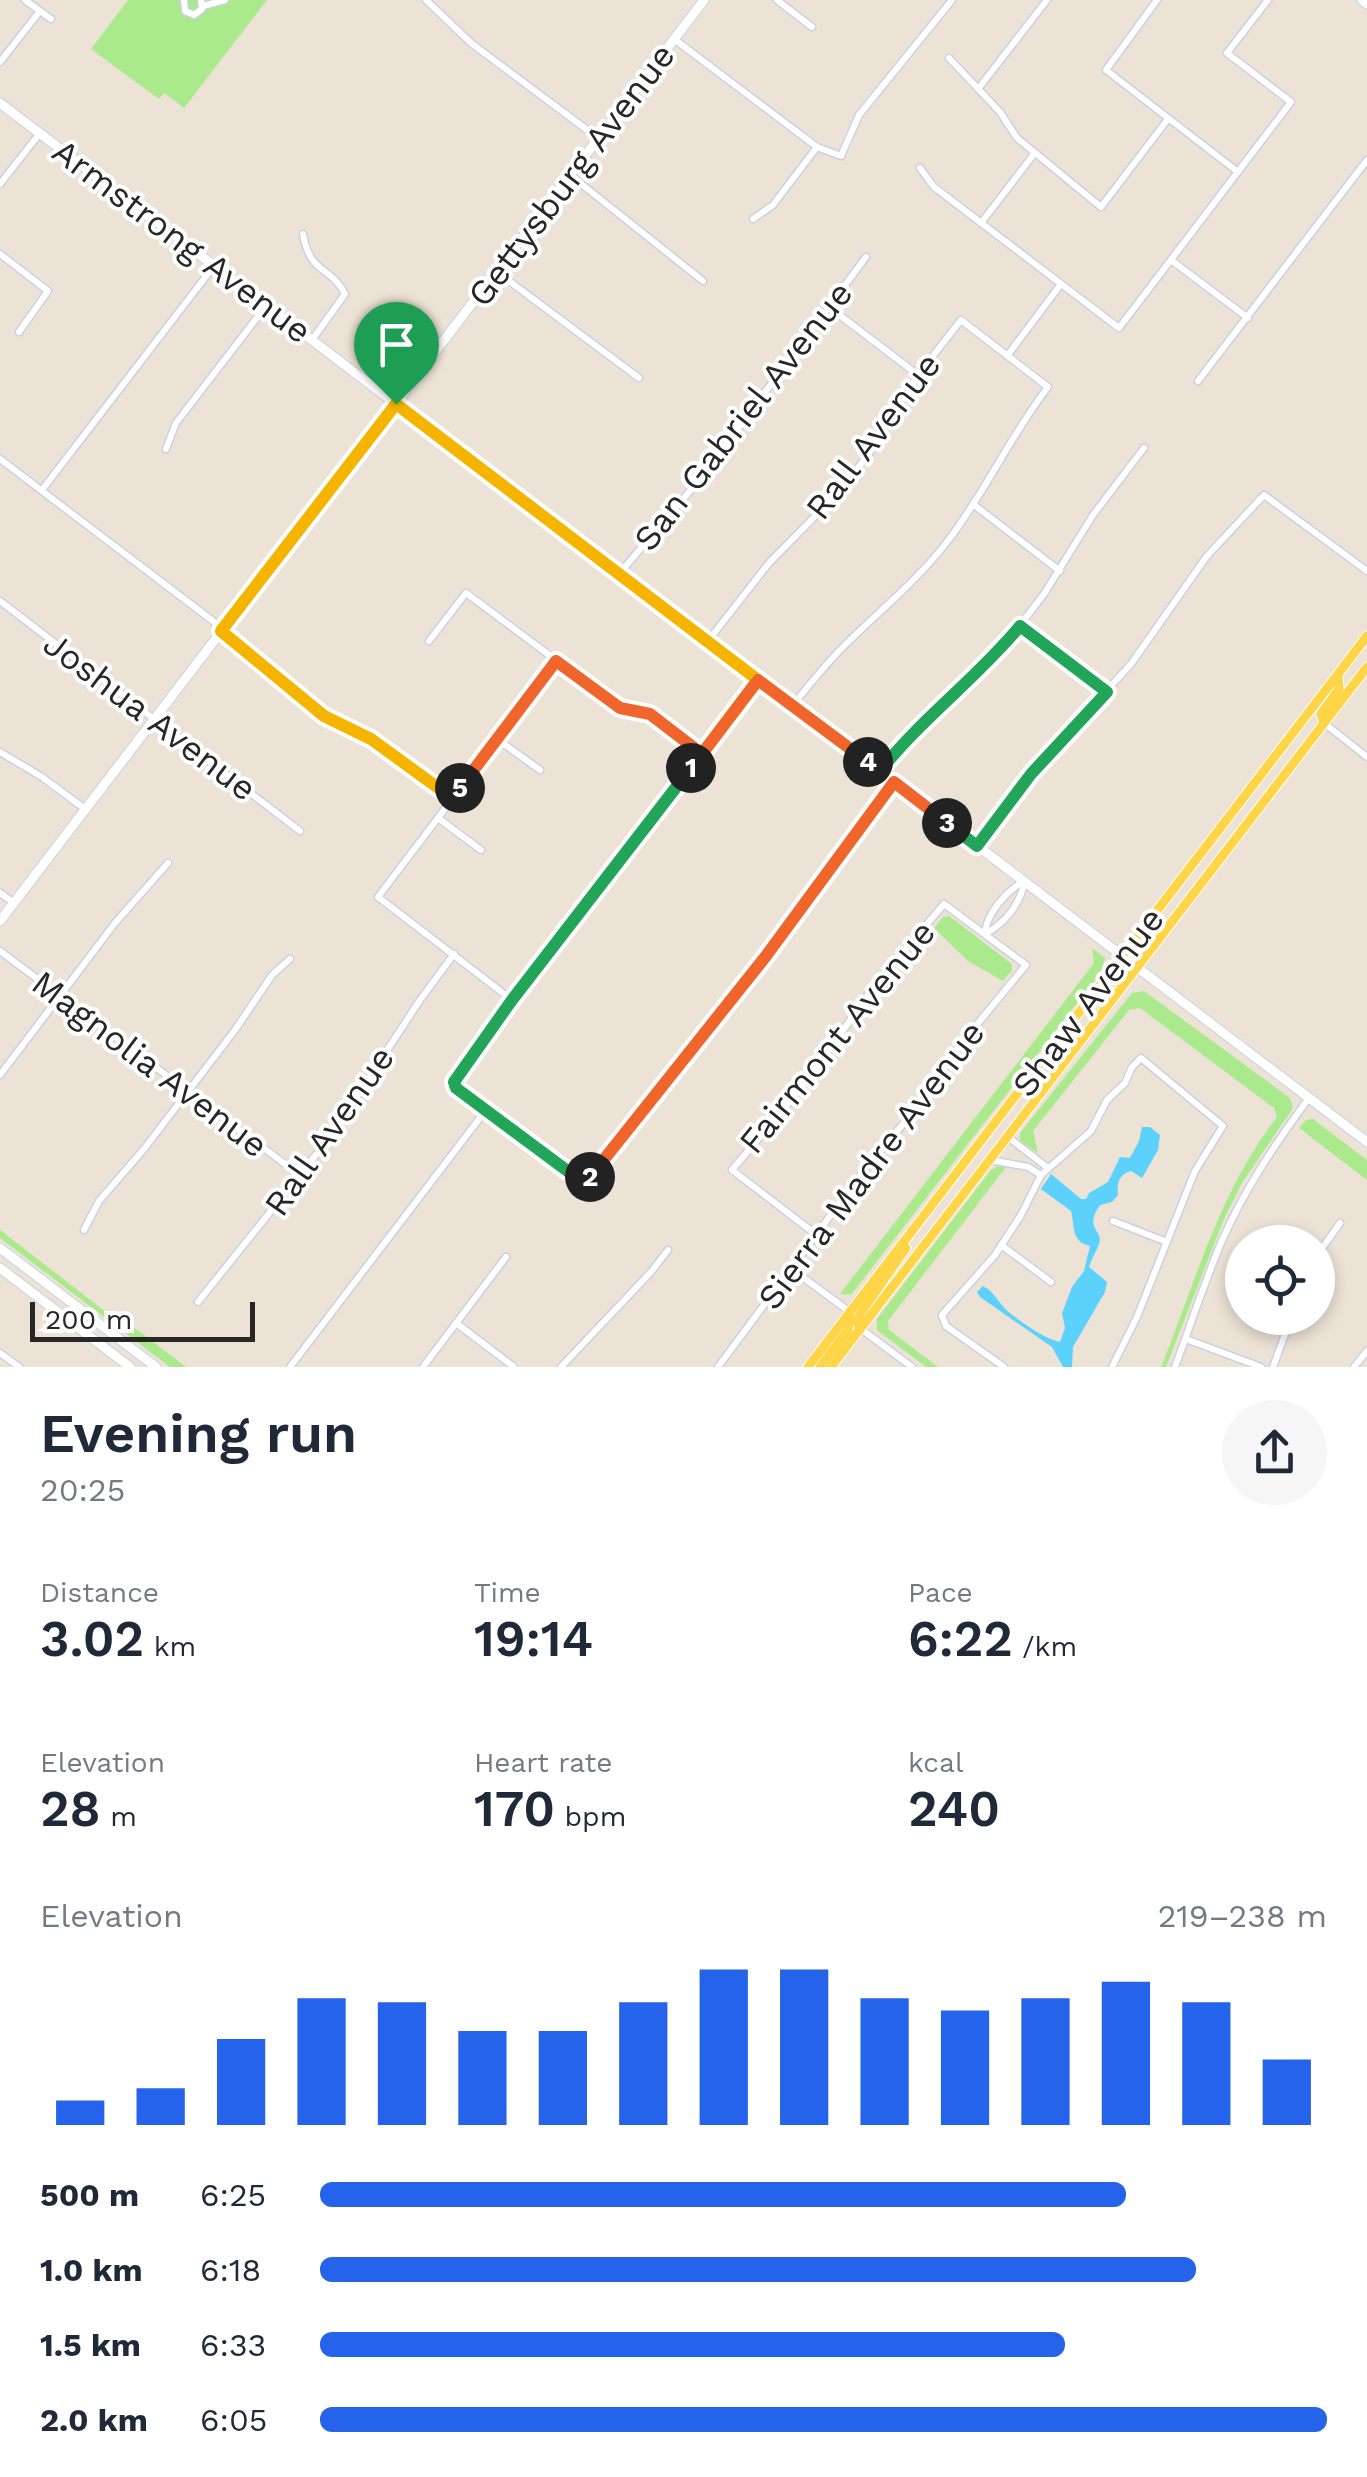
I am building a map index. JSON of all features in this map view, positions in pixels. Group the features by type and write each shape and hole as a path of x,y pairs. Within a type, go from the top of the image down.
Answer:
{"main road":[{"name":"Shaw Avenue","path":"808,1367 1367,636"},
{"name":"Shaw Avenue","path":"831,1367 1367,667"},
{"path":"1324,723 1321,714 1339,689 1338,675"},
{"path":"860,1328 860,1314 898,1262 916,1228"},
{"path":"820,1367 848,1330 850,1312"}],"street":[{"path":"26,0 51,19"},
{"path":"184,0 184,9 191,15 197,14 202,3 225,0"},
{"path":"426,0 471,43 598,138"},
{"name":"Gettysburg Avenue","path":"0,921 704,0"},
{"path":"777,0 812,27"},
{"path":"674,39 817,147 841,156 859,115 952,0"},
{"path":"978,89 1047,0"},
{"path":"1102,84 1157,0"},
{"path":"920,168 934,187 1119,328 1291,102 1227,53 1268,0"},
{"path":"0,62 40,11"},
{"path":"949,58 1034,154 1101,207 1168,119"},
{"path":"1109,72 1238,172"},
{"name":"Armstrong Avenue","path":"0,103 1367,1142"},
{"path":"0,184 40,133"},
{"path":"753,219 773,204 817,147"},
{"path":"982,223 1034,154"},
{"path":"1198,381 1367,160"},
{"path":"570,175 703,281"},
{"path":"303,234 306,252 315,266 341,286 345,294 312,340"},
{"path":"0,254 48,292 19,332"},
{"name":"San Gabriel Avenue","path":"618,575 701,478 866,257"},
{"path":"1171,260 1248,318"},
{"path":"42,490 214,266"},
{"path":"497,272 640,378"},
{"path":"793,706 844,645 923,571 974,505 1019,425 1048,387 1007,356 1060,284"},
{"path":"166,448 176,423 266,306"},
{"path":"829,307 918,376"},
{"name":"Rall Avenue","path":"707,642 769,563 842,489 961,320 1007,356"},
{"path":"880,771 921,723 1020,626 1144,448"},
{"path":"0,460 324,716 371,739 452,798"},
{"path":"977,846 1042,762 1107,692 1156,630 1206,556 1264,495 1367,571"},
{"path":"974,505 1060,571"},
{"path":"428,641 466,594 620,708 650,714 702,754"},
{"name":"Joshua Avenue","path":"0,601 300,830"},
{"path":"1020,626 1107,692"},
{"path":"512,1000 378,897 556,661"},
{"path":"758,680 512,1000 454,1082 486,1110 577,1178 585,1180 594,1175 766,956 894,782"},
{"path":"1324,723 1367,757"},
{"path":"497,739 540,770"},
{"path":"0,752 85,809"},
{"path":"438,818 481,850"},
{"path":"0,1075 115,922 168,863"},
{"name":"Fairmont Avenue","path":"985,934 1022,896 1024,881"},
{"name":"Fairmont Avenue","path":"985,934 986,922 1011,888 1024,881"},
{"path":"0,893 14,903"},
{"name":"Fairmont Avenue","path":"818,1236 732,1170 814,1072 874,986 944,904 985,934"},
{"name":"Sierra Madre Avenue","path":"718,1367 868,1165 917,1108 960,1045 1026,965 985,934"},
{"name":"Magnolia Avenue","path":"0,951 301,1176"},
{"name":"Rall Avenue","path":"198,1302 301,1176 454,954"},
{"path":"84,1230 98,1201 144,1149 236,1030 272,975 290,959"},
{"path":"1004,1367 942,1321 946,1309 982,1272 1021,1215 1041,1176 1091,1132 1107,1100 1125,1084 1141,1058 1223,1126 1195,1171 1137,1317 1112,1367"},
{"path":"1175,1367 1221,1243 1247,1190 1310,1098"},
{"path":"290,1367 486,1110"},
{"path":"1008,1137 1048,1168"},
{"path":"990,1160 1028,1167 1041,1176"},
{"path":"1113,1221 1167,1242"},
{"path":"1335,1230 1340,1223"},
{"path":"1000,1245 1051,1282"},
{"path":"0,1248 156,1367"},
{"path":"561,1367 652,1272 668,1250"},
{"path":"422,1367 506,1257"},
{"path":"0,1268 130,1367"},
{"path":"793,1270 850,1312"},
{"path":"456,1323 514,1367"},
{"path":"860,1328 912,1367"},
{"path":"1272,1367 1284,1335"},
{"path":"1186,1338 1260,1367"},
{"path":"1354,1367 1367,1350"},
{"path":"0,1353 18,1367"}],"green space":[{"path":"128,0 267,0 184,108 164,93 159,99 91,49"},
{"path":"949,916 1012,964 1003,981 968,961 934,928"},
{"path":"1092,948 1105,958 1101,972 851,1295 840,1294 1094,963"},
{"path":"1144,991 1290,1098 1293,1108 1242,1183 1224,1219 1166,1367 1161,1367 1210,1238 1239,1176 1277,1117 1274,1108 1140,1008 1129,1010 1033,1131 1038,1153 1020,1141 1020,1133 1132,993"},
{"path":"1313,1119 1367,1160 1367,1180 1299,1128"},
{"path":"1006,1167 888,1321 889,1330 938,1367 926,1367 877,1330 877,1319 991,1170"},
{"path":"0,1230 111,1316 115,1313 186,1367 170,1367 0,1238"}],"water":[{"path":"1142,1127 1150,1127 1160,1135 1158,1150 1142,1178 1131,1171 1123,1175 1118,1195 1112,1202 1100,1205 1095,1213 1093,1220 1100,1239 1089,1267 1107,1282 1105,1292 1073,1347 1072,1367 1063,1367 1052,1347 977,1292 983,1286 1016,1318 1060,1342 1065,1328 1062,1313 1072,1287 1084,1271 1090,1246 1077,1237 1071,1211 1041,1189 1051,1174 1086,1199 1108,1182 1120,1157 1130,1158"}],"route":[{"path":"396,404 221,631 324,716 371,739 452,798 556,661 626,712 650,714 702,754 758,680 880,771 921,723 1020,626 1107,692 1031,774 977,846 894,782 766,956 594,1175 585,1180 577,1178 456,1088 456,1075 512,1000 702,754 758,680 396,404"}]}
